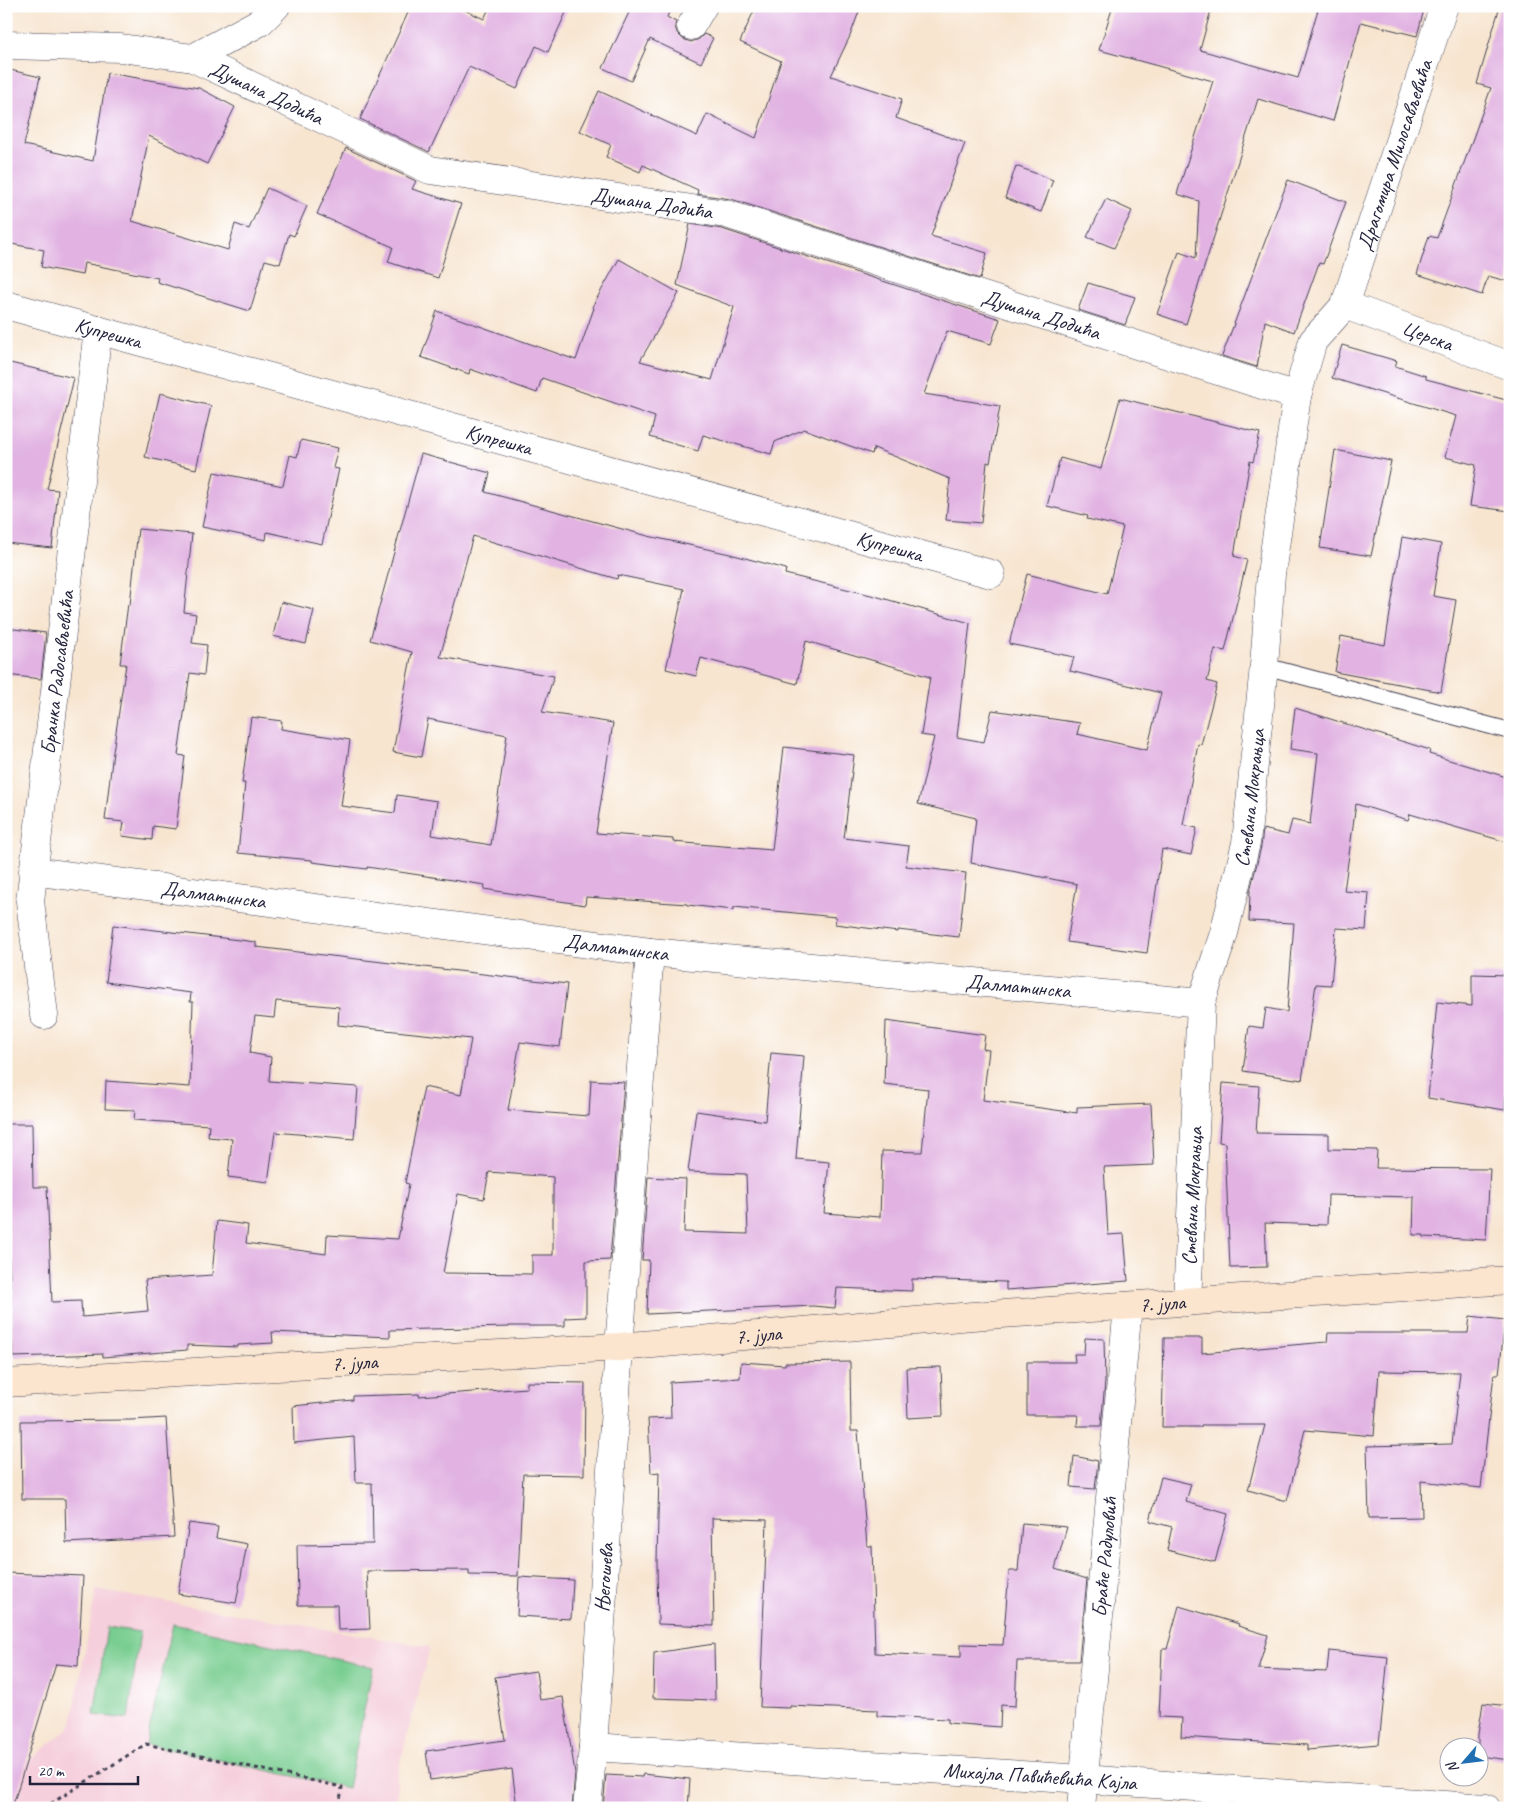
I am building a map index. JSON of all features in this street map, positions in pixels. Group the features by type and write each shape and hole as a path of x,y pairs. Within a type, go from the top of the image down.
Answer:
{"main road":[{"name":"7. јула","path":"6,1383 619,1347 972,1316 1510,1280"}],"street":[{"path":"193,58 260,22 276,6"},
{"name":"Драгомира Милосављевића","path":"1345,305 1444,6"},
{"name":"Душана Додића","path":"6,45 122,48 193,58 430,170 726,214 1297,396"},
{"name":"Купрешка","path":"6,305 991,574"},
{"name":"Церска","path":"1345,305 1510,366"},
{"name":"Стевана Мокрањца","path":"1187,1302 1201,1003 1224,933 1246,843 1264,666 1271,574 1297,396 1313,341 1345,305"},
{"name":"Бранка Радосављевића","path":"44,1014 30,901 98,330"},
{"name":"Далматинска","path":"33,871 650,952 1201,1003"},
{"name":"Његошева","path":"587,1808 593,1747 619,1347 650,952"},
{"name":"Браће Радуловић","path":"1081,1808 1128,1306"},
{"name":"Михајла Павићевића Кајла","path":"593,1747 1083,1779 1468,1807"}],"lane":[{"path":"1264,666 1510,731"}],"path":[{"path":"44,1808 146,1744 342,1787 339,1808"}],"shaded area":[{"path":"96,1590 430,1647 397,1775 397,1808 6,1808 6,1780 71,1726"}],"green space":[{"path":"173,1624 373,1667 348,1788 146,1744"},
{"path":"107,1627 140,1632 128,1719 94,1715"}],"building":[{"path":"411,6 456,6 484,19 490,6 569,6 548,52 536,46 517,89 469,67 429,152 360,119"},
{"path":"632,6 672,6 667,17 676,22 677,33 683,39 691,42 699,39 704,34 713,38 701,63 650,39 631,81 603,68"},
{"path":"756,6 861,6 850,36 831,76 902,99 896,118 965,143 931,236 987,253 980,279 731,199 697,194 698,190 643,165 640,172 606,157 611,145 580,131 599,91 697,136 707,114 756,138 781,61 740,42"},
{"path":"1113,6 1212,6 1200,50 1298,78 1319,6 1425,6 1417,36 1361,22 1333,121 1258,99 1186,324 1157,314 1179,252 1196,258 1199,201 1177,194 1213,81 1099,50"},
{"path":"1500,6 1510,6 1510,282 1488,276 1482,295 1417,274 1429,236 1437,238 1491,88 1477,84"},
{"path":"6,69 40,77 24,145 93,161 107,73 199,88 235,107 207,164 149,136 132,221 228,250 235,224 249,229 267,188 307,206 294,236 289,234 280,264 265,260 250,311 157,282 158,278 84,263 82,275 41,267 44,250 6,243"},
{"path":"346,148 416,181 412,189 461,204 438,278 388,262 393,247 317,214"},
{"path":"1016,166 1053,180 1041,212 1005,198"},
{"path":"1288,180 1346,202 1323,264 1319,263 1294,332 1265,321 1257,367 1222,356"},
{"path":"1106,199 1132,211 1114,248 1087,237"},
{"path":"690,224 722,229 1000,319 991,344 947,331 924,394 1000,406 990,463 987,462 981,523 946,520 950,479 874,448 872,454 804,429 775,442 771,454 703,435 698,451 650,437 655,417 542,378 537,393 470,369 469,374 421,357 437,311 576,360 594,308 592,307 619,259 679,293 640,361 712,380 734,307 677,285"},
{"path":"1088,283 1135,297 1125,325 1078,310"},
{"path":"1342,345 1397,361 1395,366 1426,376 1426,379 1510,401 1510,511 1470,506 1476,465 1445,457 1456,416 1332,378"},
{"path":"6,362 74,378 47,489 58,490 52,548 6,543"},
{"path":"160,393 211,406 196,469 145,457"},
{"path":"1120,398 1260,433 1253,462 1250,461 1234,556 1247,560 1225,651 1215,649 1207,681 1217,684 1201,745 1198,744 1183,825 1197,828 1191,855 1162,849 1147,953 1067,942 1077,884 971,863 976,818 918,804 934,737 921,735 930,677 806,641 797,684 701,658 696,676 666,669 684,589 618,575 617,579 473,536 440,657 554,676 542,712 613,723 596,833 673,839 673,842 772,850 784,747 854,755 844,838 909,846 906,866 966,873 959,937 835,924 836,917 734,907 734,910 687,904 586,897 585,905 484,889 485,885 367,867 367,869 312,862 312,860 238,853 245,783 242,783 251,717 282,721 281,729 350,740 341,806 395,813 397,795 437,801 432,835 491,845 507,735 428,719 421,757 393,752 412,652 370,640 421,454 490,473 485,492 648,536 730,554 786,569 785,574 875,596 970,623 957,737 984,742 992,710 1080,723 1077,734 1147,750 1161,693 1070,671 1074,657 1009,644 1027,574 1107,594 1123,527 1087,519 1088,516 1047,506 1060,458 1101,469"},
{"path":"301,440 338,448 333,468 339,469 322,544 267,532 266,540 202,527 214,472 283,486 290,455 297,457"},
{"path":"1335,450 1391,461 1371,556 1320,548"},
{"path":"138,529 192,534 184,612 196,614 192,643 207,645 204,675 190,673 178,755 185,756 176,829 153,826 152,840 122,836 124,822 105,820 126,664 120,664 128,604 130,605"},
{"path":"1402,537 1441,544 1433,596 1456,600 1441,692 1335,672 1341,636 1385,645"},
{"path":"281,602 314,610 306,644 273,636"},
{"path":"6,628 46,633 41,679 6,675"},
{"path":"1295,708 1430,750 1429,754 1510,778 1510,843 1410,814 1408,820 1356,804 1344,891 1369,893 1366,930 1336,928 1331,985 1316,984 1302,1080 1243,1071 1249,1026 1263,1028 1266,1008 1287,1012 1294,923 1249,921 1250,891 1261,847 1263,829 1288,835 1292,820 1310,824 1318,753 1290,749"},
{"path":"113,925 256,942 256,947 567,984 560,1047 520,1042 508,1110 589,1116 591,1080 624,1082 610,1260 586,1261 586,1317 565,1318 565,1326 390,1330 390,1337 272,1332 273,1343 238,1345 238,1347 187,1345 187,1350 103,1357 103,1354 13,1357 8,1228 6,1228 6,1124 32,1124 33,1187 47,1187 52,1302 81,1301 82,1317 148,1311 145,1280 212,1275 217,1221 248,1225 246,1243 326,1254 327,1235 398,1239 409,1184 405,1183 424,1087 461,1095 471,1039 338,1025 339,1007 276,1001 274,1018 255,1016 250,1053 271,1057 269,1081 358,1087 354,1139 275,1132 268,1182 228,1177 232,1139 208,1137 209,1125 134,1120 135,1110 105,1109 106,1081 190,1087 193,1002 190,1002 191,993 106,982","holes":["489,1172 553,1177 553,1255 532,1255 532,1274 443,1273 458,1194 484,1199"]},
{"path":"1472,974 1510,975 1505,1110 1428,1098 1437,1002 1472,1006"},
{"path":"886,1021 985,1035 983,1049 989,1050 983,1100 1077,1113 1077,1107 1151,1104 1154,1165 1104,1167 1108,1235 1124,1234 1128,1281 1006,1290 1006,1282 912,1279 912,1291 837,1288 835,1308 813,1306 647,1314 649,1260 642,1260 648,1177 686,1179 684,1232 748,1234 746,1174 688,1172 696,1111 765,1121 771,1053 804,1056 796,1159 829,1162 824,1213 880,1217 882,1151 922,1152 928,1089 884,1084"},
{"path":"1223,1083 1259,1086 1256,1133 1329,1134 1329,1149 1377,1150 1376,1168 1490,1169 1486,1240 1413,1235 1414,1197 1328,1195 1327,1225 1265,1223 1267,1267 1230,1268 1225,1143 1219,1142"},
{"path":"1470,1316 1505,1320 1499,1374 1494,1374 1481,1488 1421,1481 1422,1517 1369,1518 1367,1446 1452,1444 1460,1372 1379,1371 1374,1436 1305,1430 1287,1501 1248,1490 1265,1425 1162,1427 1164,1338 1202,1338 1202,1353 1327,1342 1328,1333 1468,1333"},
{"path":"1085,1338 1104,1339 1105,1382 1101,1426 1077,1426 1078,1415 1027,1415 1027,1362 1075,1362 1074,1354 1084,1354"},
{"path":"741,1362 785,1365 785,1363 850,1362 851,1431 858,1431 867,1546 872,1546 875,1653 961,1657 961,1644 1003,1645 1009,1571 1018,1571 1022,1523 1067,1527 1055,1569 1087,1579 1079,1661 1017,1661 1015,1706 1001,1705 1000,1727 948,1723 948,1719 877,1716 877,1710 790,1706 790,1708 760,1707 767,1520 712,1518 714,1626 658,1624 659,1472 651,1473 648,1419 671,1418 670,1382 740,1378"},
{"path":"941,1367 943,1416 908,1418 906,1368"},
{"path":"527,1382 585,1383 584,1475 523,1474 518,1576 469,1575 469,1570 367,1571 370,1629 338,1630 337,1605 298,1605 297,1545 373,1544 372,1483 356,1483 354,1437 294,1443 293,1406 353,1400 353,1396 419,1394 419,1396 527,1388"},
{"path":"166,1418 174,1537 66,1543 65,1499 22,1499 21,1421"},
{"path":"1074,1456 1098,1461 1095,1489 1071,1487"},
{"path":"1161,1477 1191,1484 1186,1502 1228,1514 1215,1562 1167,1550 1172,1527 1150,1521"},
{"path":"189,1523 218,1527 216,1538 247,1544 236,1603 178,1594"},
{"path":"6,1573 83,1576 78,1666 56,1664 13,1805 6,1804"},
{"path":"519,1577 573,1580 571,1619 517,1616"},
{"path":"1179,1606 1268,1635 1258,1669 1327,1672 1329,1651 1388,1657 1379,1744 1307,1750 1307,1745 1181,1737 1182,1718 1159,1717 1162,1649 1167,1649"},
{"path":"714,1644 715,1700 653,1698 654,1653"},
{"path":"536,1671 540,1700 563,1697 575,1773 572,1808 517,1808 512,1769 430,1780 426,1751 505,1740 495,1677"},
{"path":"1483,1703 1510,1706 1510,1760 1488,1757 1488,1736 1478,1736"},
{"path":"643,1774 690,1779 688,1808 603,1808 606,1775 642,1777"}]}
